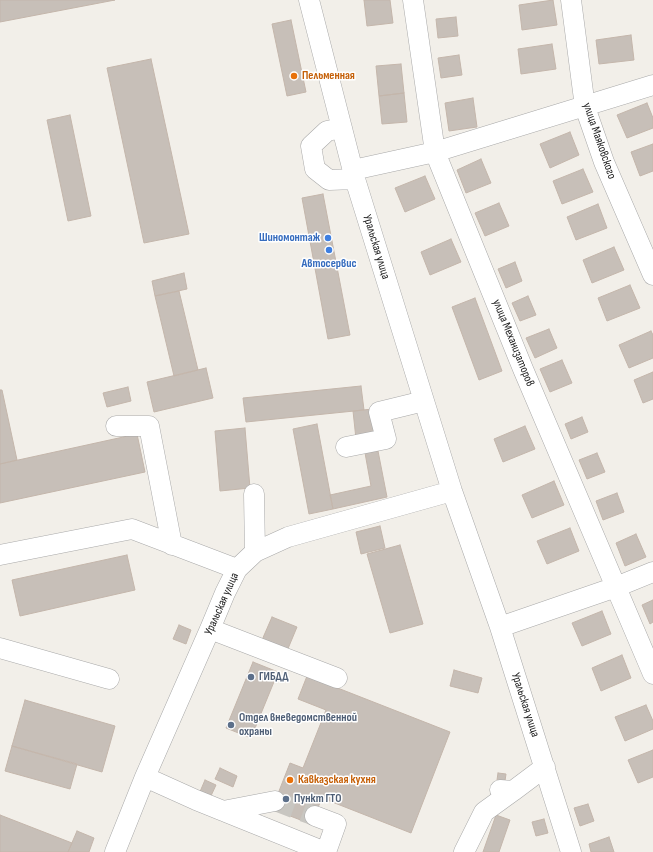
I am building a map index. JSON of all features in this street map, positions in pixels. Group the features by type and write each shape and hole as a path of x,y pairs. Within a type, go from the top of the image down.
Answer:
{"street":[{"name":"Уральская улица","path":"309,0 354,175 452,491 500,627 571,852"},
{"name":"улица Механизаторов","path":"413,0 435,152 526,376 653,674"},
{"name":"улица Маяковского","path":"571,0 585,107 604,162 653,275"},
{"path":"342,128 327,131 311,146 315,170 329,180 354,175 435,152 653,85"},
{"path":"346,447 386,439 379,412 424,401"},
{"path":"116,426 149,426 172,545"},
{"name":"Уральская улица","path":"115,852 145,777 237,569 255,552 288,537 452,491"},
{"path":"254,494 253,527 255,552"},
{"path":"0,555 132,529 237,569"},
{"path":"500,627 616,587 653,572"},
{"path":"210,629 337,678"},
{"path":"0,648 109,679"},
{"path":"464,852 484,812 504,790 545,767"},
{"path":"145,777 223,811 325,852 336,824 315,816"},
{"path":"223,811 275,801"}],"building":[{"path":"0,0 115,0 0,22"},
{"path":"364,0 390,0 393,23 367,26"},
{"path":"553,0 557,25 522,30 519,5"},
{"path":"456,17 458,36 438,38 436,19"},
{"path":"291,20 306,92 287,96 272,24"},
{"path":"631,35 634,60 599,64 596,40"},
{"path":"552,44 556,69 521,74 518,49"},
{"path":"459,55 462,75 441,78 438,58"},
{"path":"151,59 189,234 144,243 107,68"},
{"path":"401,64 404,93 379,96 376,66"},
{"path":"404,93 407,122 382,124 379,96"},
{"path":"473,98 477,127 449,131 445,103"},
{"path":"647,103 653,118 653,128 627,138 617,115"},
{"path":"70,115 91,216 68,221 47,120"},
{"path":"570,132 579,155 550,168 540,144"},
{"path":"653,144 653,171 640,176 631,152"},
{"path":"481,159 491,183 466,193 457,170"},
{"path":"583,169 593,192 562,204 553,181"},
{"path":"425,176 435,199 405,212 395,188"},
{"path":"323,194 350,335 328,339 302,198"},
{"path":"499,203 509,226 485,236 475,213"},
{"path":"598,204 607,228 576,240 567,217"},
{"path":"451,239 461,262 430,275 421,252"},
{"path":"614,247 624,270 592,283 583,260"},
{"path":"515,262 522,281 506,288 498,269"},
{"path":"184,273 187,289 155,296 152,281"},
{"path":"630,285 640,308 607,321 598,298"},
{"path":"179,291 198,370 174,376 155,296"},
{"path":"528,296 536,315 520,321 512,303"},
{"path":"475,298 502,371 479,380 452,307"},
{"path":"549,329 557,348 535,358 526,338"},
{"path":"651,331 653,335 653,358 629,368 619,345"},
{"path":"562,360 572,383 550,392 540,369"},
{"path":"206,368 213,398 154,412 147,382"},
{"path":"653,372 653,399 643,403 634,380"},
{"path":"361,386 364,410 246,422 243,398"},
{"path":"128,387 131,401 107,407 103,393"},
{"path":"0,390 2,390 17,460 0,464"},
{"path":"373,409 376,437 356,439 353,411"},
{"path":"582,417 588,432 571,439 565,424"},
{"path":"317,424 333,509 309,514 293,429"},
{"path":"525,426 535,449 503,462 494,439"},
{"path":"245,428 250,488 220,491 215,431"},
{"path":"137,434 145,472 0,503 0,464"},
{"path":"378,451 387,497 333,509 330,495 371,486 365,453"},
{"path":"597,453 605,472 587,479 579,460"},
{"path":"554,481 564,505 532,518 522,495"},
{"path":"617,493 624,512 603,520 596,501"},
{"path":"380,526 385,548 361,554 356,532"},
{"path":"570,528 579,551 547,564 537,541"},
{"path":"636,534 646,557 625,566 616,543"},
{"path":"400,545 423,624 390,633 367,554"},
{"path":"127,555 135,590 20,616 12,580"},
{"path":"653,600 653,622 650,624 642,605"},
{"path":"602,611 611,634 582,646 572,623"},
{"path":"272,617 297,627 287,651 262,640"},
{"path":"179,625 191,630 186,644 173,639"},
{"path":"622,655 631,678 601,691 592,668"},
{"path":"253,662 278,672 251,738 226,728"},
{"path":"454,670 482,678 478,693 450,686"},
{"path":"307,676 450,732 411,833 322,798 311,824 272,809 290,763 303,768 326,710 298,699"},
{"path":"25,700 115,726 102,772 12,746"},
{"path":"646,705 653,721 653,729 625,741 615,717"},
{"path":"12,746 77,764 70,789 5,771"},
{"path":"653,750 653,777 638,783 628,760"},
{"path":"220,768 237,776 233,787 215,779"},
{"path":"498,773 506,774 504,788 496,787"},
{"path":"205,780 216,785 210,798 199,794"},
{"path":"588,804 594,821 580,826 574,808"},
{"path":"0,815 72,843 68,852 0,852"},
{"path":"496,815 510,820 499,852 483,852"},
{"path":"544,819 548,833 536,836 532,822"},
{"path":"77,831 94,838 89,852 68,852"},
{"path":"609,837 614,852 591,852 589,844"}],"tunnel":[{"path":"275,801 315,816"}],"place":[{"name":"Пельменная","path":"294,76"},
{"name":"Шиномонтаж","path":"328,238"},
{"name":"Автосервис","path":"329,250"},
{"name":"ГИБДД","path":"251,677"},
{"name":"Отдел вневедомственной охраны","path":"231,725"},
{"name":"Кавказская кухня","path":"290,780"},
{"name":"Пункт ГТО","path":"286,799"}]}
